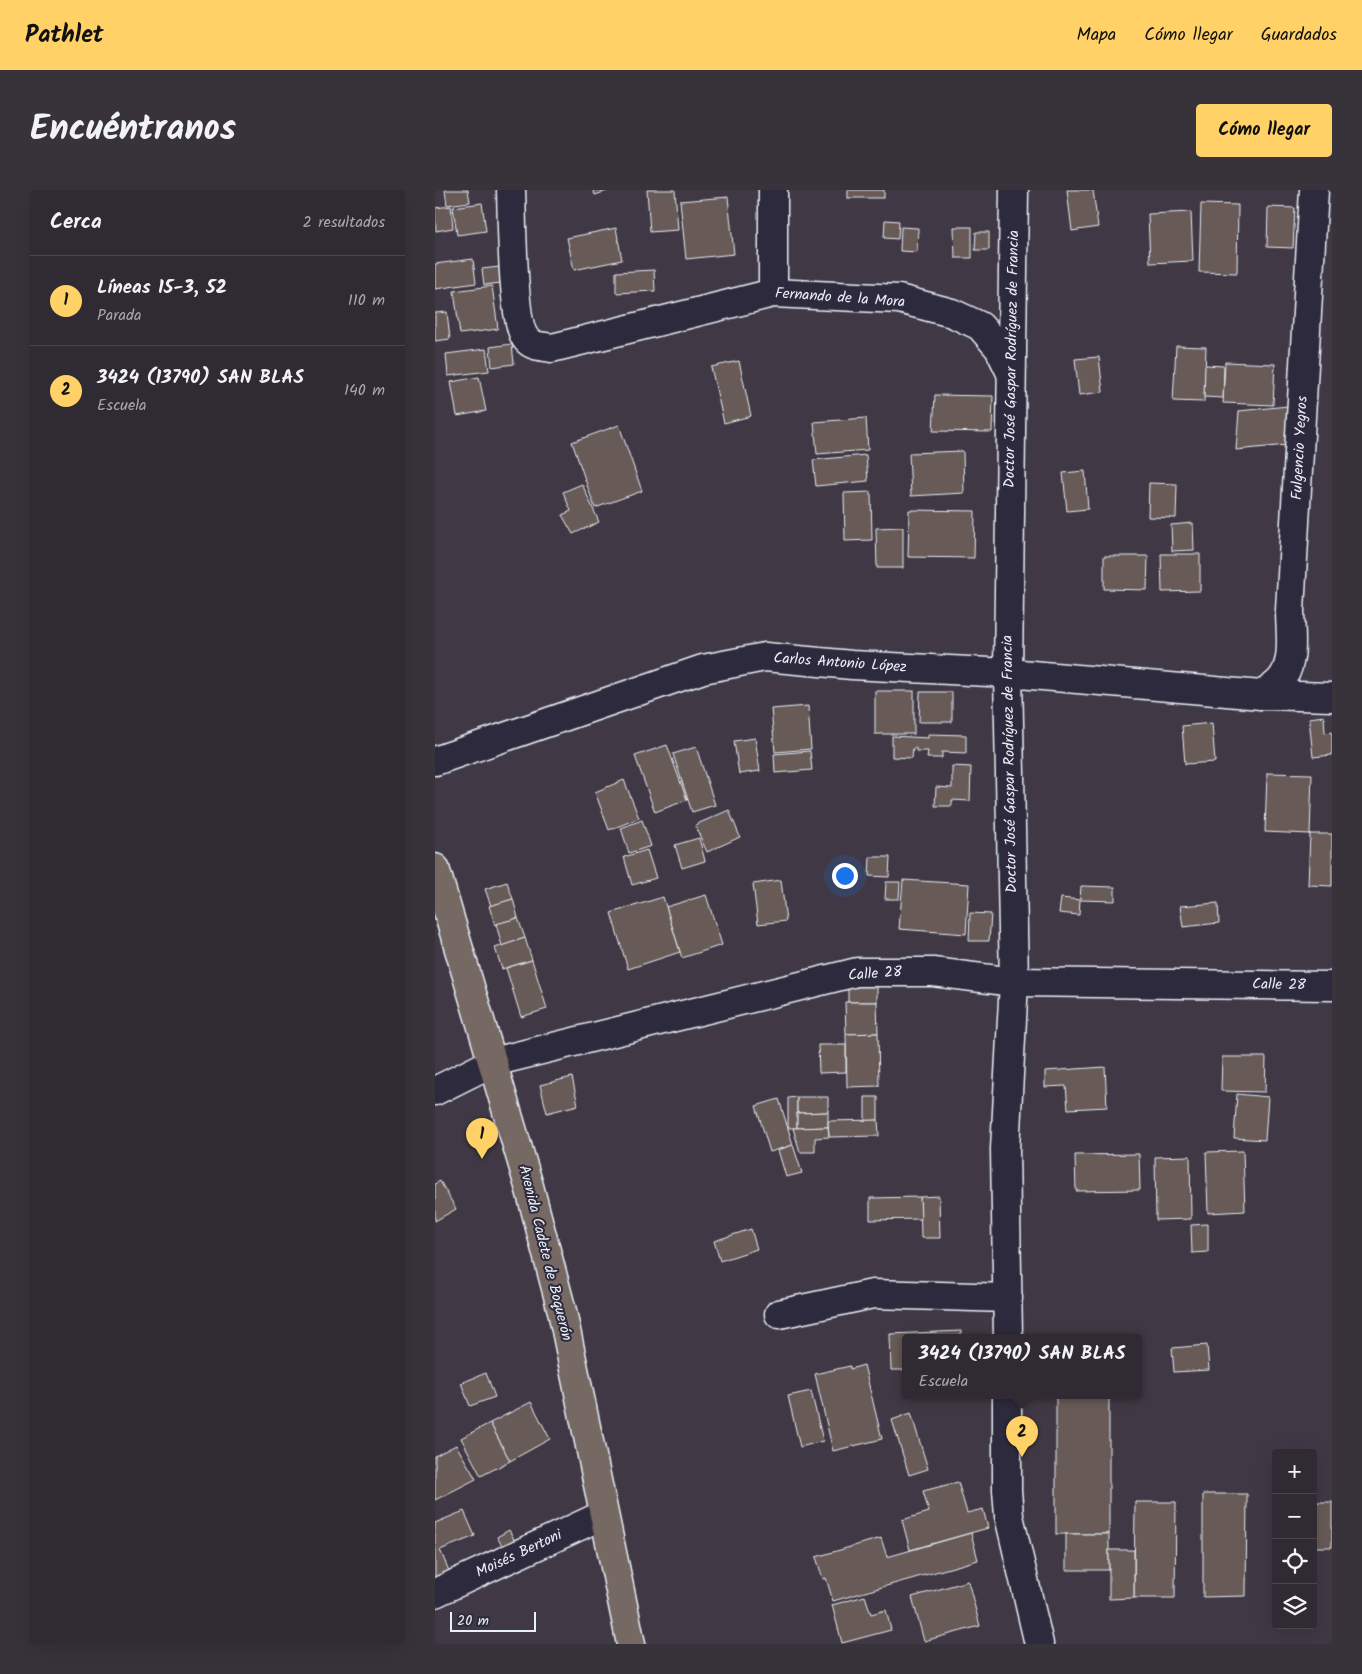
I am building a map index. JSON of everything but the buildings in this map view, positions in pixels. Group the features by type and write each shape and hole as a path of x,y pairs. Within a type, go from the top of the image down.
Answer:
{"main road":[{"name":"Avenida Cadete de Boquerón","path":"435,868 529,1186 562,1311 631,1644"}],"street":[{"name":"Fernando de la Mora","path":"511,190 519,325 525,339 534,345 552,348 773,292 899,300 952,313 980,326 999,348 1012,375"},
{"path":"773,190 773,292"},
{"name":"Doctor José Gaspar Rodríguez de Francia","path":"1008,1334 1005,1148 1014,982 1008,673 1015,190"},
{"name":"Fulgencio Yegros","path":"1261,695 1273,688 1283,677 1290,658 1291,600 1314,190"},
{"name":"Carlos Antonio López","path":"435,761 703,669 765,657 851,665 1008,673 1261,695 1332,697"},
{"name":"Calle 28","path":"435,1091 493,1062 857,972 933,972 1014,982 1332,986"},
{"path":"779,1314 873,1294 1008,1298"},
{"path":"1007,1399 1007,1490 1009,1516 1039,1644"},
{"name":"Moisés Bertoni","path":"435,1593 603,1515"}],"place":[{"name":"Líneas 15-3, 52","path":"482,1159"},
{"name":"3424 (13790) SAN BLAS","path":"1022,1457"}]}
